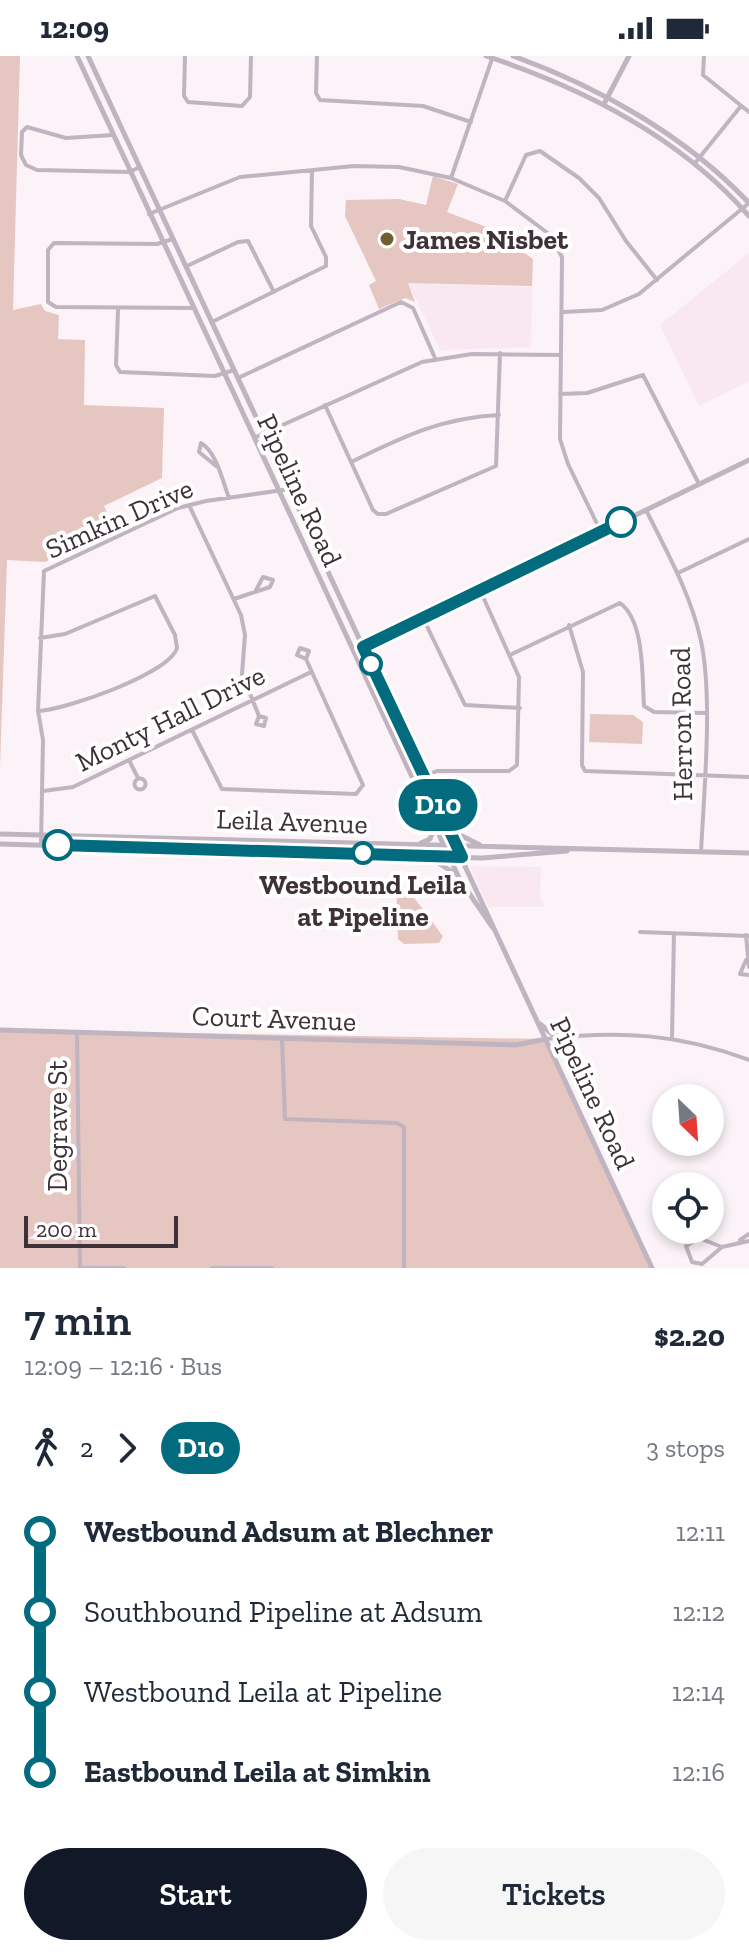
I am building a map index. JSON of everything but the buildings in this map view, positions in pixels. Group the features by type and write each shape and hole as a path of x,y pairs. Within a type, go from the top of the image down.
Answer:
{"street":[{"name":"Pipeline Road","path":"77,56 460,880 497,934"},
{"name":"Pipeline Road","path":"88,56 652,1268"},
{"path":"185,56 184,96 188,102 242,106 250,97 251,56"},
{"path":"317,56 316,93 320,100 410,104 471,122"},
{"path":"513,56 605,103 648,129 695,163 749,216"},
{"path":"605,103 629,56"},
{"path":"704,56 703,75 749,112"},
{"path":"451,178 490,57 523,68 656,126 700,157 749,203 657,280 613,306 562,312"},
{"path":"695,163 741,106"},
{"path":"113,135 66,138 27,127 22,132 21,155 26,165 37,170 129,172 140,167"},
{"path":"505,201 526,155 540,151 579,178 599,198 626,241 657,280"},
{"path":"149,214 222,181 385,165 451,178 505,201 543,228 558,246 563,263 559,433 564,454 601,532"},
{"path":"212,322 326,266 326,257 311,226 312,171"},
{"path":"173,239 163,244 58,242 50,246 47,297 51,305 118,310 193,308"},
{"path":"186,266 238,242 248,241 274,292"},
{"path":"238,378 401,302 413,308 435,358"},
{"path":"118,310 116,365 120,372 224,375 234,370"},
{"path":"254,438 391,374 435,358 500,353 561,355"},
{"path":"325,405 373,510 386,514 493,470 498,461 500,353"},
{"path":"560,394 587,393 643,375 699,485"},
{"path":"351,462 430,425 499,415"},
{"path":"216,466 199,452 201,443 206,445 216,466 229,498"},
{"path":"354,652 749,460"},
{"name":"Simkin Drive","path":"41,845 43,740 38,711 44,571 189,505 290,489"},
{"path":"189,505 244,625 242,674 259,716"},
{"name":"Herron Road","path":"646,510 678,573 701,641 705,713 701,852"},
{"path":"678,573 749,539"},
{"path":"234,599 255,592 270,587 273,580 263,577 255,592"},
{"path":"413,780 456,770 513,770 518,759 519,677 512,654 480,590"},
{"path":"38,711 64,708 165,664 177,648 175,635 155,596 65,634 40,638"},
{"path":"512,654 616,603 624,605 638,640 644,674 644,706 654,712 705,713"},
{"path":"423,618 465,705 520,708"},
{"path":"569,625 583,672 582,765 585,771 749,777"},
{"path":"192,730 222,789 356,794 363,785 306,659"},
{"name":"Monty Hall Drive","path":"43,791 73,787 311,672"},
{"path":"129,760 138,778"},
{"path":"415,845 430,839 434,823"},
{"path":"449,829 483,847"},
{"name":"Leila Avenue","path":"0,834 749,853"},
{"name":"Leila Avenue","path":"0,844 499,858 584,849"},
{"path":"423,855 442,862 460,880"},
{"path":"640,932 748,936 746,960 740,974 749,975"},
{"path":"672,1037 674,933"},
{"path":"746,960 749,967"},
{"path":"539,1023 552,1034 566,1037"},
{"name":"Court Avenue","path":"0,1030 516,1045 546,1039"},
{"name":"Degrave St","path":"77,1033 80,1268"},
{"path":"546,1039 610,1033 672,1037 749,1060"},
{"path":"555,1059 556,1050 566,1037"},
{"path":"282,1039 285,1119 397,1123 404,1127 404,1268"},
{"path":"738,1242 749,1234"},
{"path":"722,1247 699,1238 686,1246 692,1262 702,1264 722,1247 749,1241"},
{"path":"80,1268 124,1268"},
{"path":"212,1268 272,1268"}],"shaded area":[{"path":"0,56 20,56 13,310 41,304 45,311 59,315 58,339 85,340 84,405 164,408 162,478 104,506 115,529 45,562 7,560 0,767"},
{"path":"433,176 458,184 447,212 489,228 533,259 532,286 408,283 415,302 405,298 379,309 369,285 376,281 345,216 346,200 399,199 426,205"},
{"path":"749,253 749,381 699,406 660,325"},
{"name":"James Nisbet","path":"408,283 532,287 531,347 440,350"},
{"path":"590,714 633,715 643,722 642,744 589,742"},
{"path":"470,866 541,867 540,896 544,907 488,907"},
{"path":"396,882 414,898 443,936 439,943 404,944 398,939"},
{"path":"0,1030 546,1039 652,1268 0,1268"}],"bus line":[{"name":"D10","path":"58,845 462,857 363,647 621,522"}],"place":[{"name":"James Nisbet","path":"387,239"},
{"name":"Westbound Leila at Pipeline","path":"363,853"}]}
